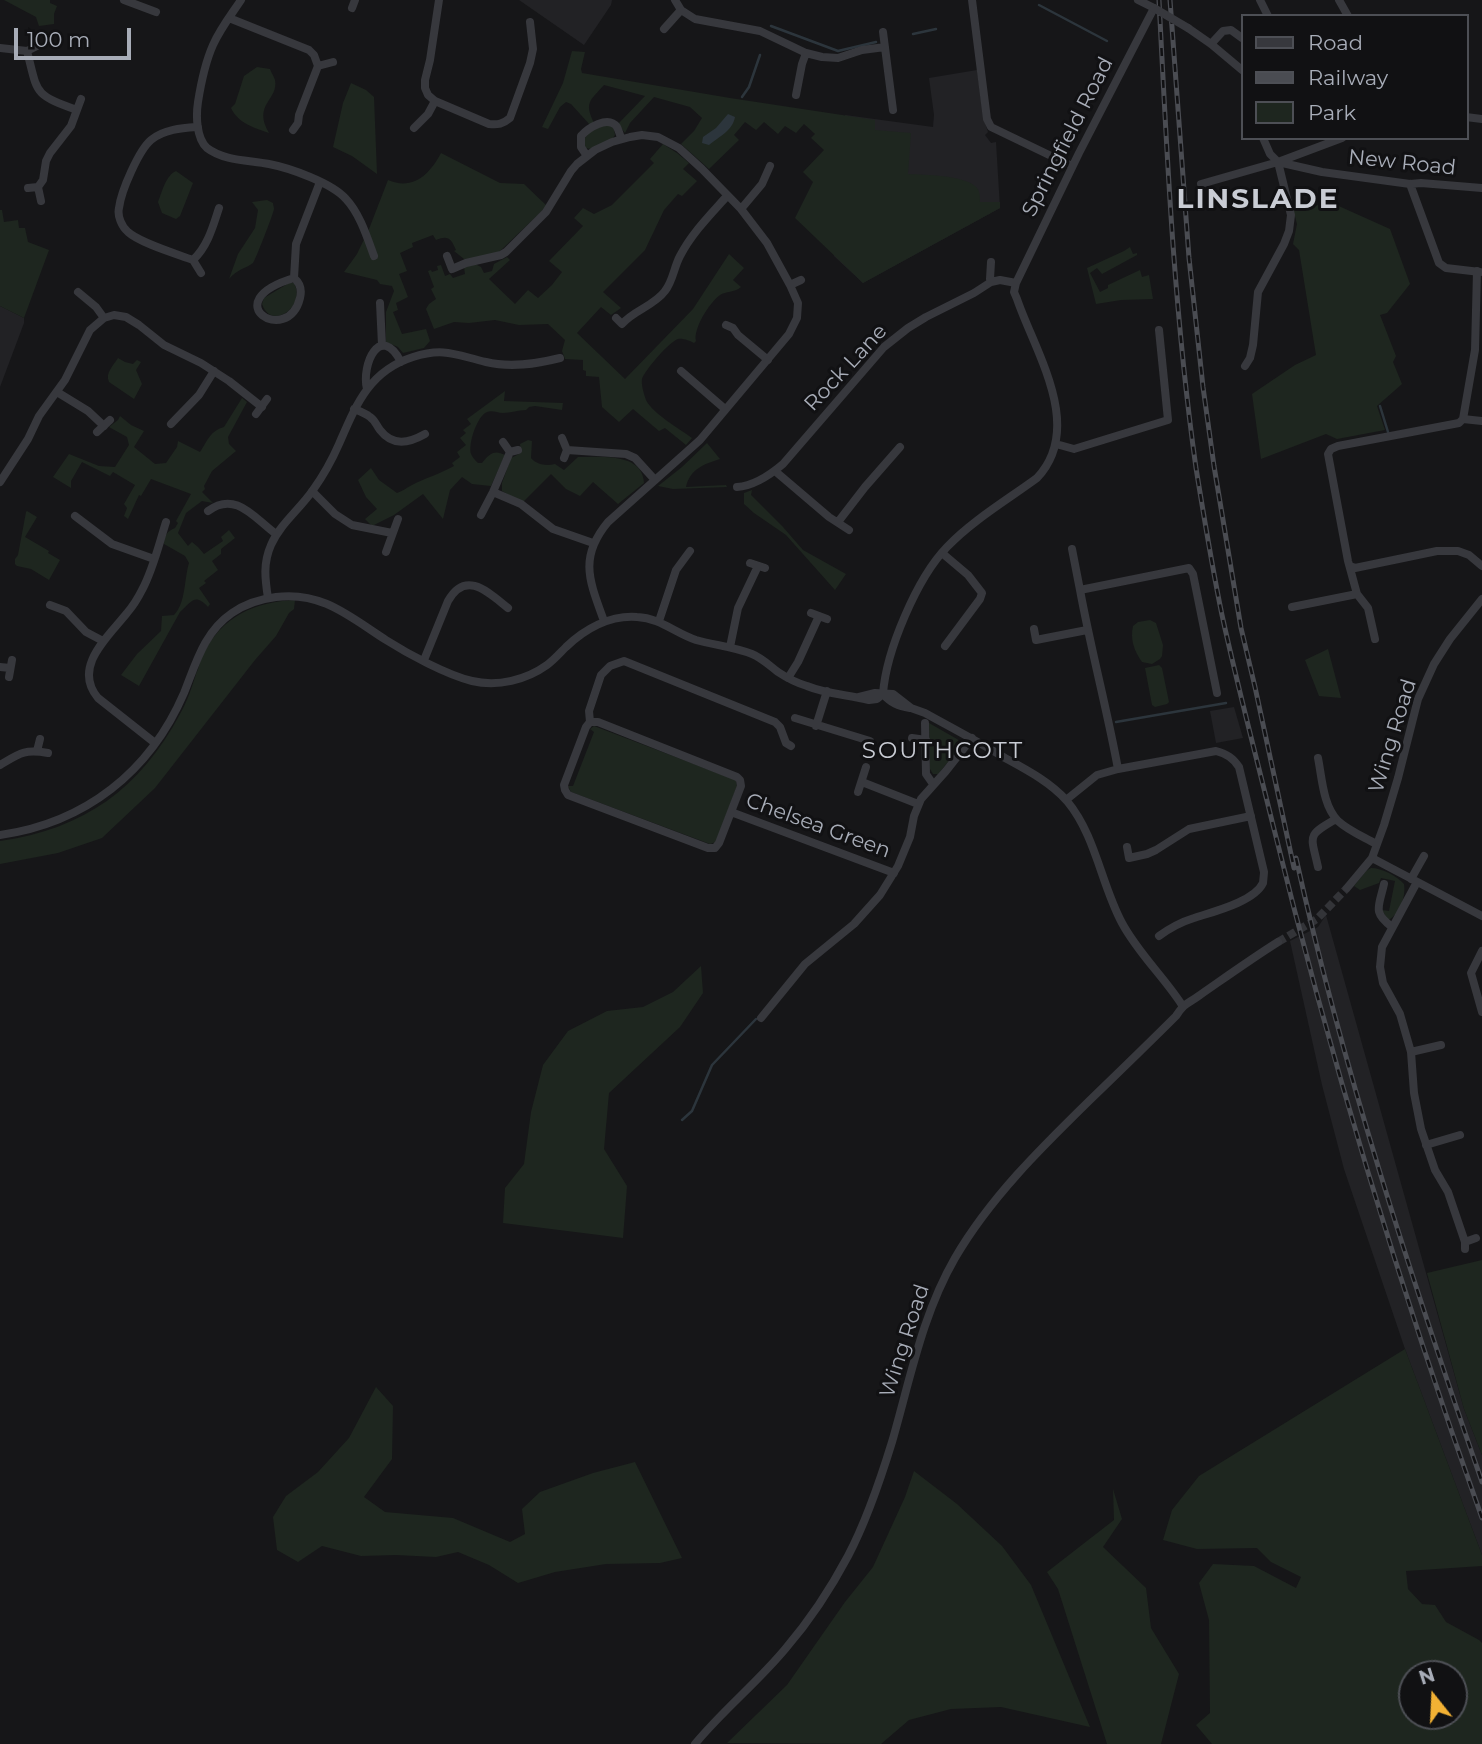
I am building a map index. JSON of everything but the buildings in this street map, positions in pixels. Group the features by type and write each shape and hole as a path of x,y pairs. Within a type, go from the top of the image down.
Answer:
{"street":[{"path":"124,0 144,13 156,12"},
{"path":"241,0 213,44 207,62 197,108 198,127 203,143 207,148 239,160 285,168 320,182 346,198 374,256"},
{"path":"439,0 425,88 435,101 489,124 505,123 510,118 533,49 530,22"},
{"path":"674,0 681,10 695,19 760,31 806,53 822,57 838,58 862,50 885,47"},
{"path":"972,0 987,119 991,127 1072,166"},
{"path":"1138,0 1188,27 1240,68"},
{"name":"Springfield Road","path":"1016,283 1152,7"},
{"path":"664,29 681,10"},
{"path":"229,18 309,50 314,55 318,66 298,123 293,130"},
{"path":"1211,44 1223,31 1231,30 1240,37"},
{"path":"883,32 893,110"},
{"path":"0,48 27,51 37,46"},
{"path":"27,51 32,77 39,90 52,101 77,110"},
{"path":"796,95 806,53"},
{"path":"318,66 333,62"},
{"path":"787,83 797,85"},
{"path":"881,94 891,92"},
{"path":"41,201 38,187 43,180 46,162 54,146 67,132 80,99"},
{"path":"414,128 428,114 435,101"},
{"path":"587,156 581,147 581,136 594,126 608,122 614,124 621,139"},
{"path":"198,127 170,131 150,140 138,158 118,213 128,232 194,260 201,273"},
{"path":"447,256 452,268 502,255 546,212 571,171 587,156 594,150 621,139 642,135 667,140 691,159 741,209 767,243 790,285 797,303 797,318 789,334 700,440 608,522 593,543 589,574 604,621"},
{"path":"1245,366 1253,345 1258,292 1284,244 1291,215 1278,162 1270,154 1264,140"},
{"path":"1201,184 1278,162 1337,140"},
{"name":"New Road","path":"1278,162 1322,172 1410,184 1482,188"},
{"path":"741,209 762,184 770,166"},
{"path":"295,278 261,294 257,307 261,314 278,321 286,319 297,307 301,290 295,278 296,244 320,182"},
{"path":"1375,639 1368,608 1357,594 1348,561 1328,454 1338,446 1459,423 1463,419 1475,350 1480,272 1446,268 1439,263 1410,184"},
{"path":"28,188 38,187"},
{"path":"623,324 666,290 679,256 693,235 727,196"},
{"path":"194,260 201,253 220,218 219,208"},
{"path":"883,694 886,673 902,622 921,583 942,553 968,528 1047,468 1056,444 1051,386 1018,304 1014,292 1016,283 1000,280 991,282 991,262"},
{"path":"790,285 801,280"},
{"name":"Rock Lane","path":"737,487 746,486 775,471 884,347 926,317 991,282"},
{"path":"78,292 96,307 104,318"},
{"path":"380,303 383,345"},
{"path":"1,478 65,380 90,330 104,318 114,315 126,317 139,325 164,345 214,372 262,407"},
{"path":"726,325 733,328 768,360"},
{"path":"1056,444 1074,449 1168,420 1159,330"},
{"path":"367,389 370,357 377,347 390,347 401,362"},
{"path":"268,598 264,569 276,534 312,491 339,445 354,410 367,389 384,373 410,358 436,352 452,352 506,365 546,366 560,358"},
{"path":"1472,369 1482,372"},
{"path":"171,424 199,396 214,372"},
{"path":"683,377 725,409"},
{"path":"57,392 88,411 104,426"},
{"path":"354,410 370,417 392,441 414,441 425,434"},
{"path":"1463,419 1482,421"},
{"path":"562,438 566,454 626,454 635,458 655,480"},
{"path":"481,515 514,451 503,442"},
{"path":"838,522 864,487 893,461 900,447"},
{"path":"775,471 849,530"},
{"path":"312,491 335,514 352,526 392,533"},
{"path":"493,492 521,504 553,529 593,543"},
{"path":"208,510 229,502 238,505 276,534"},
{"path":"75,516 112,544 154,559"},
{"path":"386,552 398,519"},
{"path":"155,743 93,692 89,676 90,667 103,641 126,615 144,588 166,522"},
{"path":"1072,549 1118,769"},
{"path":"1350,566 1355,568 1437,551 1458,551 1469,555 1482,566"},
{"path":"659,621 673,578 686,553"},
{"path":"942,553 968,575 982,593 948,643 943,633"},
{"path":"730,647 738,608 757,566"},
{"path":"1080,590 1189,568 1193,574 1217,693"},
{"path":"424,660 452,593 467,586 482,587 508,608"},
{"path":"1292,607 1357,594"},
{"path":"0,825 1,835 23,832 86,806 122,782 155,743 174,713 207,637 222,621 239,609 268,598 290,595 324,601 424,660 472,681 488,683 508,682 528,676 548,664 578,636 604,621 637,617 659,621 694,639 754,655 788,678 808,687 858,697 883,694 899,707 925,713 1049,784 1066,800 1080,820 1124,926 1182,1005"},
{"name":"Wing Road","path":"1347,888 1372,858 1384,825 1418,699 1450,639 1482,600"},
{"path":"50,606 66,611 86,632 103,641"},
{"path":"788,678 819,616"},
{"path":"1034,629 1036,640 1087,630"},
{"path":"590,722 589,711 601,675 610,666 624,662 758,720 775,723 780,727 786,743 791,746"},
{"path":"0,667 10,668"},
{"path":"816,726 827,691"},
{"path":"795,718 870,740"},
{"name":"Chelsea Green","path":"590,722 598,722 744,778 716,851 561,791 590,722"},
{"path":"925,723 926,774 933,784"},
{"path":"912,738 926,740"},
{"path":"761,1018 805,964 854,924 880,895 894,873 910,837 918,804 972,738"},
{"path":"37,751 40,739"},
{"path":"0,765 29,751 48,753"},
{"path":"1066,800 1097,775 1118,769 1216,751 1224,753 1239,767 1264,872 1263,883 1254,894 1229,907 1193,918 1159,936"},
{"path":"1318,758 1325,795 1336,819 1376,844"},
{"path":"858,792 866,767"},
{"path":"862,782 918,804"},
{"name":"Chelsea Green","path":"731,813 894,873"},
{"path":"1127,847 1129,858 1147,854 1189,829 1251,816"},
{"path":"1318,867 1313,833 1336,819"},
{"path":"1424,856 1382,947 1380,967 1383,983 1400,1014 1411,1052 1414,1093 1426,1145 1435,1170 1448,1192 1465,1246 1476,1238"},
{"path":"1372,858 1482,916"},
{"path":"1384,884 1378,911 1380,918 1392,927"},
{"name":"Wing Road","path":"695,1744 786,1648 827,1592 848,1555 879,1481 926,1322 954,1260 970,1234 1022,1170 1176,1016 1182,1005 1194,1000 1278,942"},
{"path":"1482,951 1471,973 1482,1012"},
{"path":"1411,1052 1441,1045"},
{"path":"1426,1145 1460,1135"}],"shaded area":[{"path":"519,0 612,0 584,45"},
{"path":"977,70 988,132 985,135 991,143 996,142 1000,208 863,283 834,256 845,115 933,127 929,78"},
{"path":"728,114 735,117 729,129 709,145 702,143 703,137 716,128"},
{"path":"0,306 24,318 24,323 0,387"},
{"path":"1234,707 1243,738 1216,743 1210,711"},
{"path":"1326,915 1464,1409 1482,1455 1482,1555 1405,1349 1344,1169 1322,1085 1290,941 1318,927"}],"green space":[{"path":"4,0 50,0 50,3 57,6 54,24 39,26 36,17"},
{"path":"572,51 585,52 582,73 875,120 875,130 911,133 908,174 943,176 969,182 978,189 980,202 1000,202 1000,208 863,283 795,218 813,182 803,172 824,150 811,138 815,134 804,124 796,133 785,126 778,134 764,122 756,130 745,122 734,135 739,140 709,169 681,144 702,118 690,107 654,97 630,123 625,133 618,124 645,96 604,85 590,102 589,110 594,123 590,125 566,102 560,107 548,129 542,127 563,83"},
{"path":"257,67 270,69 275,80 273,93 263,115 269,133 242,121 231,108 235,104 244,76"},
{"path":"351,83 374,97 377,174 352,156 333,147 343,103"},
{"path":"602,126 611,126 614,129 613,138 591,149 585,148 583,142 586,136"},
{"path":"663,144 689,163 683,169 697,181 682,196 678,194 664,210 645,250 603,292 621,308 611,315 601,307 577,333 625,379 693,309 729,254 744,268 733,280 741,287 716,299 699,323 696,341 674,341 642,379 649,405 692,438 686,445 665,428 659,431 633,409 619,422 602,407 599,377 586,376 583,360 565,359 562,351 565,340 548,324 519,325 495,320 454,322 434,329 426,309 436,299 428,271 438,270 437,266 441,265 445,276 450,274 453,278 465,274 464,267 475,264 481,267 484,273 492,271 494,264 507,257 510,260 489,279 515,304 528,290 538,298 562,272 549,261 583,226 574,218 583,208 594,214 612,205 654,163 650,159"},
{"path":"441,153 500,183 524,184 547,206 499,252 464,259 454,251 456,250 449,239 436,240 433,235 412,243 413,247 400,253 407,271 399,274 408,297 396,303 398,310 393,312 402,334 426,329 430,341 424,348 403,353 398,347 386,342 386,312 394,291 392,286 344,272 357,254 369,229 388,180 405,183 420,179 432,168"},
{"path":"176,171 193,183 180,216 176,219 162,213 158,202 167,180"},
{"path":"267,200 273,203 274,209 253,263 229,279 238,254 255,228 258,210 252,202"},
{"path":"1332,203 1390,229 1410,284 1387,313 1380,315 1396,356 1393,362 1402,384 1377,406 1385,430 1337,439 1326,434 1261,459 1252,394 1295,365 1316,355 1299,250 1293,244 1297,224 1293,209"},
{"path":"0,210 4,222 18,220 19,228 25,228 28,242 49,250 24,318 0,306"},
{"path":"1130,247 1133,254 1137,255 1102,274 1097,268 1090,273 1100,292 1108,288 1108,285 1140,270 1142,277 1149,275 1153,299 1096,304 1087,268"},
{"path":"289,283 294,283 297,292 292,307 280,316 266,312 262,304 264,298"},
{"path":"118,358 133,364 137,360 141,362 136,370 142,384 134,399 109,382 109,373"},
{"path":"505,391 504,401 563,403 562,410 535,406 503,413 489,411 483,415 472,437 472,455 478,463 482,463 492,453 505,455 491,486 472,484 462,477 450,490 443,519 423,494 394,515 372,526 365,519 377,509 366,497 358,480 371,468 379,480 397,493 454,466 452,463 460,457 457,452 466,445 460,438 466,433 463,430 471,424 467,419"},
{"path":"242,398 247,402 228,437 229,444 236,451 212,471 202,492 213,503 202,501 186,513 178,533 188,546 192,542 204,554 223,541 221,537 229,530 235,538 221,549 221,554 212,561 218,570 199,588 210,604 208,607 200,600 194,600 180,612 139,686 121,675 137,654 161,631 162,616 174,615 181,604 189,563 185,556 164,544 164,541 166,534 178,523 176,521 191,494 151,479 141,496 139,495 128,519 124,516 127,508 124,504 135,485 113,472 110,476 82,462 71,481 71,488 53,477 69,454 99,466 115,467 129,445 127,437 109,427 120,416 144,431 134,447 155,464 166,463 178,441 200,452 213,433 224,427"},
{"path":"532,441 531,458 539,464 555,464 564,470 578,457 618,458 636,466 642,473 644,483 618,504 593,482 580,496 566,489 551,474 522,503 502,491 502,483 511,458 521,453 520,444"},
{"path":"707,443 720,459 703,465 694,472 686,487 727,487 673,489 658,486 682,467"},
{"path":"752,490 751,495 803,550 846,574 835,590 786,535 744,504 744,493"},
{"path":"27,511 37,517 25,537 60,560 49,580 31,569 15,564"},
{"path":"295,600 294,609 276,636 155,788 102,838 58,853 0,864 0,841 58,827 83,815 128,784 147,764 183,709 203,654 230,621 253,608"},
{"path":"1150,620 1156,623 1163,645 1162,656 1152,664 1142,662 1132,640 1133,626 1138,622"},
{"path":"1328,649 1341,698 1319,696 1305,660"},
{"path":"1159,665 1162,668 1169,702 1155,707 1152,705 1145,668"},
{"path":"929,723 960,742 960,748 938,774 933,774 930,769"},
{"path":"594,726 736,780 737,786 716,842 710,844 571,792 568,786 573,786 594,732 590,729"},
{"path":"1371,868 1389,873 1404,884 1401,905 1396,914 1388,920 1382,910 1389,911 1395,881 1381,878 1379,883 1360,890 1354,886"},
{"path":"701,966 703,993 680,1027 609,1093 604,1149 627,1186 623,1238 503,1223 505,1188 524,1164 531,1112 543,1065 568,1031 607,1011 643,1007 673,992"},
{"path":"1482,1260 1482,1455 1464,1409 1427,1273"},
{"path":"1405,1349 1482,1555 1482,1566 1406,1571 1408,1589 1422,1604 1435,1605 1446,1622 1482,1643 1482,1744 1212,1744 1196,1725 1210,1713 1209,1620 1199,1583 1213,1564 1254,1566 1296,1588 1301,1577 1271,1562 1257,1548 1197,1549 1163,1540 1172,1510 1199,1476"},
{"path":"376,1387 393,1406 392,1459 364,1497 385,1512 453,1518 510,1542 525,1534 522,1509 540,1492 593,1473 635,1462 682,1558 660,1563 606,1564 555,1572 518,1583 489,1565 458,1552 436,1557 361,1556 322,1546 298,1562 277,1550 273,1517 286,1496 318,1472 349,1438"},
{"path":"914,1471 957,1504 1002,1546 1031,1585 1090,1727 1001,1707 951,1709 909,1720 881,1744 727,1743 787,1685 873,1567"},
{"path":"1113,1489 1122,1519 1103,1547 1146,1588 1151,1628 1179,1674 1161,1744 1107,1744 1058,1589 1047,1572 1114,1520"}],"waterway":[{"path":"1039,5 1107,41"},
{"path":"771,26 838,51 876,42"},
{"path":"913,34 936,29"},
{"path":"742,97 749,87 760,55"},
{"path":"1380,406 1388,432"},
{"path":"1116,722 1226,703"},
{"path":"682,1120 692,1111 712,1065 756,1019"}],"tunnel":[{"path":"1278,942 1317,919 1347,888"}],"railway":[{"path":"1159,0 1172,234 1188,410 1222,615 1294,909 1342,1085 1423,1346 1482,1518"},
{"path":"1170,0 1189,258 1214,466 1241,628 1294,868"},
{"path":"1296,858 1335,1016 1380,1173 1482,1482"}],"district":[{"name":"LINSLADE","path":"1258,200"},
{"name":"SOUTHCOTT","path":"943,751"}]}
